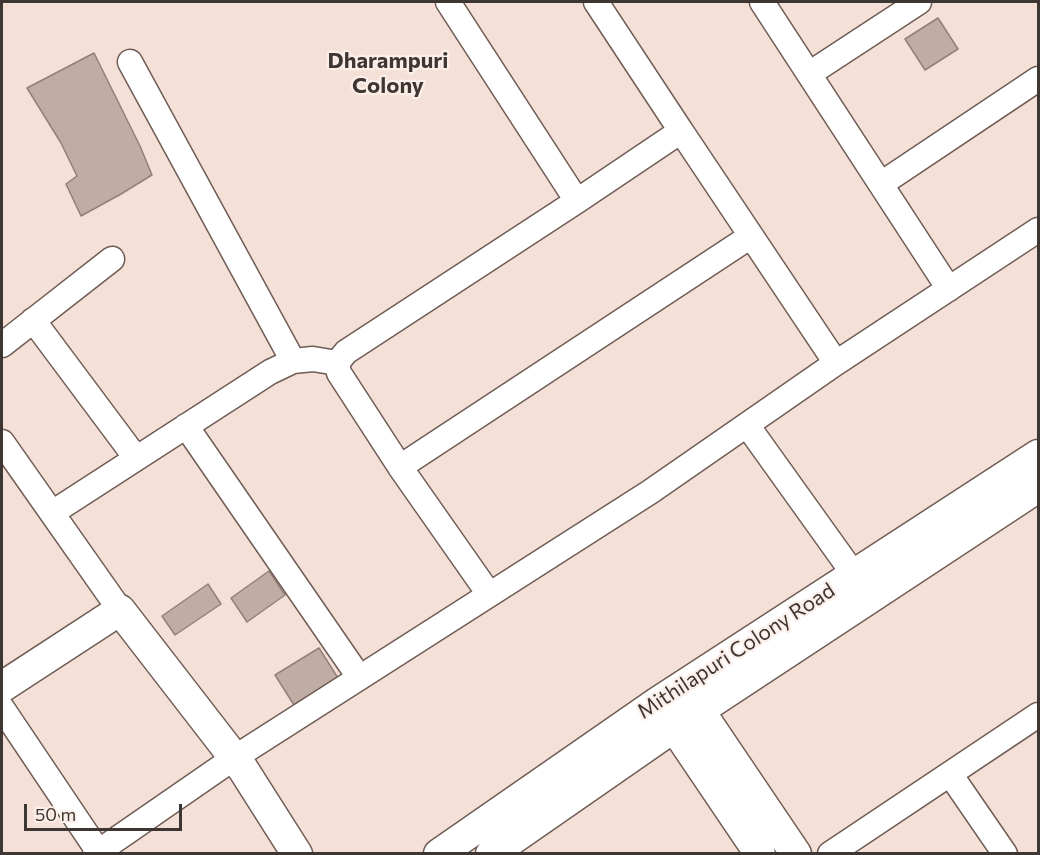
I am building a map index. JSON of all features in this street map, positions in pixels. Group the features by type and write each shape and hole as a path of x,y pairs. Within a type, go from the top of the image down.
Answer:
{"street":[{"path":"448,2 577,201"},
{"path":"596,2 836,363"},
{"path":"762,2 949,289"},
{"path":"809,74 919,2"},
{"path":"130,62 292,361"},
{"path":"880,184 1038,79"},
{"path":"337,363 346,352 681,131"},
{"path":"2,708 97,852 234,758 650,492 836,363 1038,230"},
{"path":"400,467 751,236"},
{"path":"2,345 112,259"},
{"path":"33,320 136,458"},
{"path":"52,513 270,372 292,361 313,359 337,363"},
{"path":"337,363 342,379 489,594"},
{"path":"747,425 862,585"},
{"path":"186,426 359,677"},
{"path":"2,442 120,610 234,758 297,854"},
{"name":"Mithilapuri Colony Road","path":"491,854 699,711 862,585 1038,455"},
{"name":"Mithilapuri Colony Road","path":"439,854 683,686 1038,486"},
{"path":"2,687 120,610"},
{"path":"683,686 796,854"},
{"path":"658,702 760,854"},
{"path":"830,854 1038,716"},
{"path":"950,774 1005,854"}],"building":[{"path":"938,18 958,49 925,70 905,39"},
{"path":"94,53 152,175 81,216 66,184 77,176 61,143 27,88"},
{"path":"269,571 285,595 247,622 231,598"},
{"path":"208,584 221,604 175,635 162,616"},
{"path":"319,648 338,678 294,705 275,675"}],"district":[{"name":"Dharampuri Colony","path":"388,74"}]}
